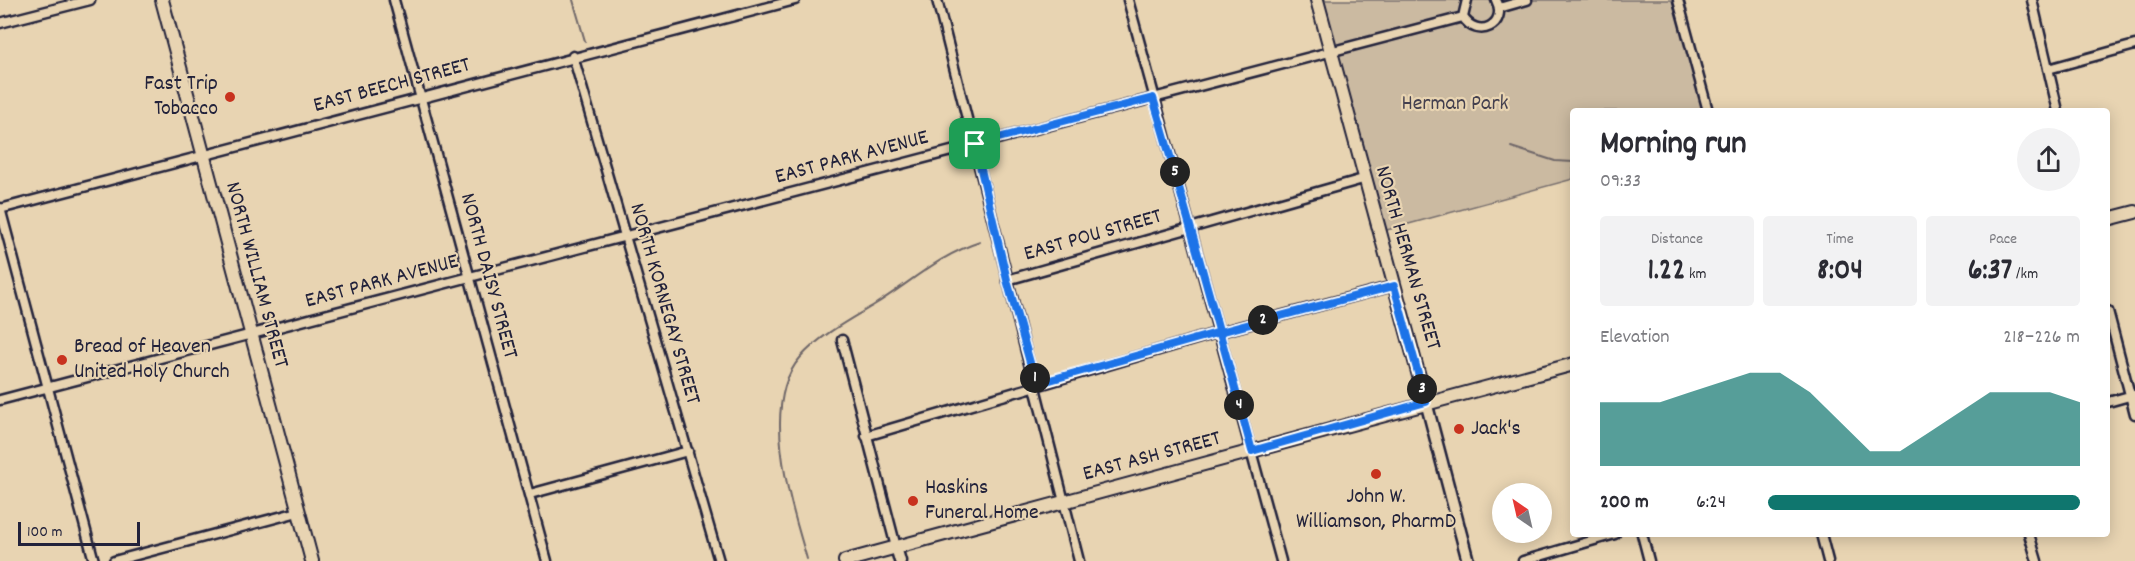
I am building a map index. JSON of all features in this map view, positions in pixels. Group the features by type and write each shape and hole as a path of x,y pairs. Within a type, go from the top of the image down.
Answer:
{"main road":[{"name":"NORTH WILLIAM STREET","path":"162,0 312,561"},
{"name":"NORTH HERMAN STREET","path":"1317,0 1363,179 1426,402"},
{"path":"2110,218 2135,212"},
{"name":"EAST ASH STREET","path":"845,561 1426,402 1570,365"}],"street":[{"path":"0,23 90,0"},
{"name":"NORTH DAISY STREET","path":"394,0 547,561"},
{"name":"EAST BEECH STREET","path":"0,209 573,56 795,0"},
{"path":"937,0 1079,561"},
{"path":"1128,0 1281,561"},
{"path":"1467,0 1463,17 1470,26 1485,29 1497,21 1497,4 1527,0"},
{"path":"1678,0 1707,108"},
{"path":"2032,0 2057,108"},
{"name":"EAST PARK AVENUE","path":"0,400 1463,17"},
{"path":"2048,69 2135,45"},
{"name":"NORTH KORNEGAY STREET","path":"573,56 719,561"},
{"name":"EAST POU STREET","path":"1007,280 1363,179"},
{"path":"0,209 93,561"},
{"path":"866,436 1036,384 1394,286"},
{"path":"2110,318 2132,395 2135,414"},
{"path":"842,340 900,561"},
{"path":"2110,401 2132,395"},
{"name":"NORTH HERMAN STREET","path":"1426,402 1468,561"},
{"path":"530,494 688,451"},
{"path":"114,561 298,512"},
{"path":"1523,561 1605,537"},
{"path":"1643,537 1649,561"},
{"path":"1822,537 1828,561"},
{"path":"2030,537 2037,561"}],"green space":[{"name":"Herman Park","path":"1317,0 1678,0 1707,108 1570,108 1570,180 1383,231"}],"waterway":[{"path":"573,0 585,41"},
{"path":"1511,147 1555,161 1570,162"},
{"path":"807,559 793,511 782,456 780,428 782,401 788,378 800,358 825,336 951,254 980,242"}],"place":[{"name":"Fast Trip Tobacco","path":"230,97"},
{"name":"Bread of Heaven United Holy Church","path":"62,360"},
{"name":"Jack's","path":"1459,429"},
{"name":"John W. Williamson, PharmD","path":"1376,474"},
{"name":"Haskins Funeral Home","path":"913,501"}],"route":[{"path":"975,144 1007,280 1036,384 1220,332 1394,286 1426,402 1252,451 1239,405 1220,332 1191,226 1153,98 975,144"}]}
